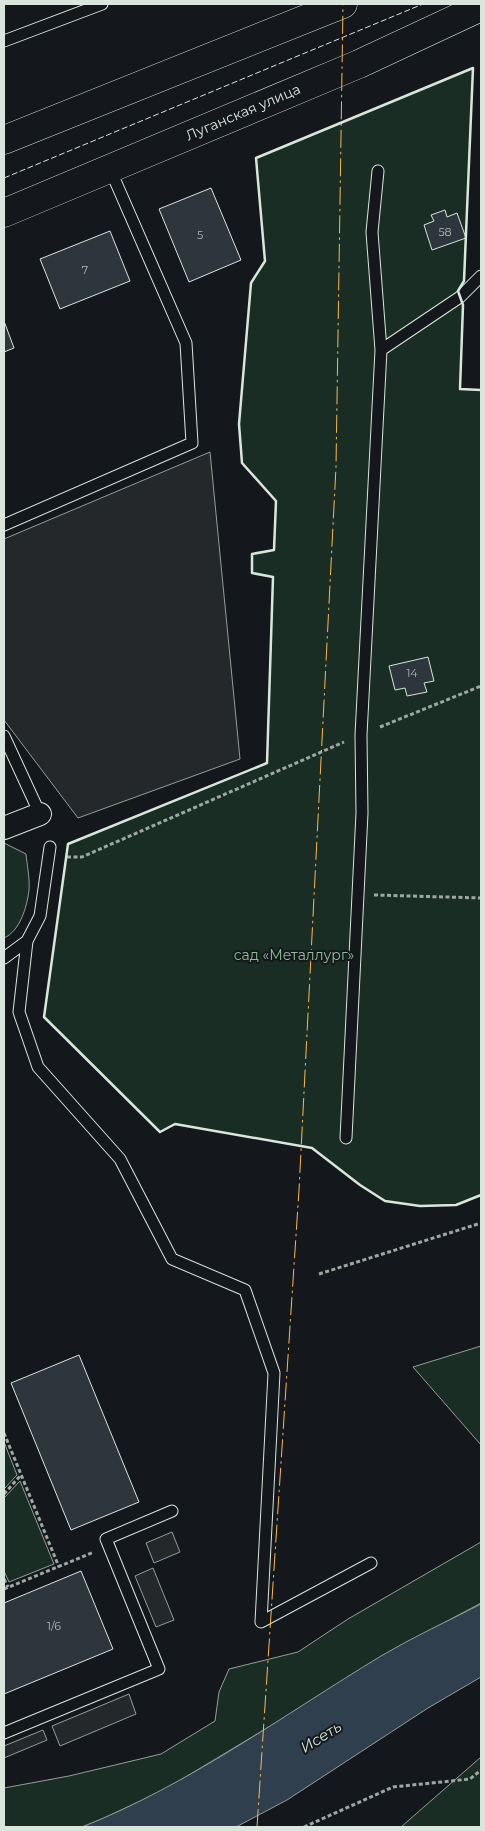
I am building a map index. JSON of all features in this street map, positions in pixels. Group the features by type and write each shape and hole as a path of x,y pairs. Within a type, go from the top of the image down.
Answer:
{"main road":[{"path":"4,140 343,4"},
{"name":"Луганская улица","path":"4,213 359,64 481,8"}],"street":[{"path":"4,828 40,814"}],"lane":[{"path":"4,41 99,4"},
{"path":"4,525 192,442 186,343 110,169"},
{"path":"346,1138 362,813 361,735 382,350 372,232 378,171"},
{"path":"382,350 460,297 481,276"},
{"path":"4,736 40,814"},
{"path":"50,847 40,916 27,941 19,1012 38,1067 120,1159 172,1259 245,1290 274,1373 261,1622 370,1563"},
{"path":"4,958 27,941"},
{"path":"4,1733 159,1669 106,1539 172,1512"}],"path":[{"path":"50,847 66,857 82,857 361,735 481,686"},
{"path":"358,895 481,898"},
{"path":"319,1274 481,1223"},
{"path":"4,1433 59,1566"},
{"path":"4,1494 21,1475"},
{"path":"4,1579 6,1588 108,1546"},
{"path":"304,1827 393,1787 470,1779 481,1770"}],"green space":[{"name":"сад «Металлург»","path":"473,68 464,281 458,291 463,305 460,389 481,390 481,1195 456,1205 420,1206 385,1201 360,1185 312,1148 175,1124 160,1132 44,1017 68,844 267,763 273,577 252,573 252,554 274,550 276,501 242,463 239,424 251,283 265,261 256,158"},
{"path":"4,843 26,854 29,886 22,918 10,935 4,938"},
{"path":"481,1346 481,1445 413,1367"},
{"path":"4,1442 17,1475 4,1489"},
{"path":"20,1481 54,1564 9,1582 4,1571 4,1498"},
{"path":"481,1542 481,1603 382,1656 164,1790 82,1827 4,1827 4,1788 69,1776 161,1754 215,1721 219,1692 229,1669 298,1652 348,1619"},
{"path":"481,1757 481,1827 401,1827"}],"shaded area":[{"path":"210,452 240,759 78,818 4,720 4,539"},
{"path":"172,1532 180,1552 154,1563 146,1543"},
{"path":"153,1568 174,1620 156,1627 135,1576"},
{"path":"129,1694 136,1714 60,1746 52,1726"},
{"path":"43,1730 47,1740 4,1758 4,1746"}],"water":[{"name":"Исеть","path":"481,1604 481,1677 428,1708 287,1800 236,1827 82,1827 122,1810 198,1770 381,1656"}],"building":[{"path":"211,188 241,260 189,282 159,209"},
{"path":"445,210 447,217 457,213 466,238 432,250 424,225 434,221 431,215"},
{"path":"110,231 130,281 60,309 40,259"},
{"path":"4,321 14,348 4,352"},
{"path":"428,657 434,681 424,683 427,692 407,696 405,688 395,690 389,666"},
{"path":"79,1355 139,1502 71,1530 11,1383"},
{"path":"81,1571 113,1649 4,1694 4,1603"}],"fence":[{"path":"4,178 423,4"}],"wall":[{"path":"481,390 460,389 463,305 458,291 464,281 473,68 256,158 265,261 251,283 239,424 242,463 276,501 274,550 252,554 252,573 273,577 267,763 68,844 44,1017 160,1132 175,1124 312,1148 360,1185 385,1201 420,1206 456,1205 481,1195"}],"power":[{"path":"257,1827 299,1190 336,467 343,4"}]}
